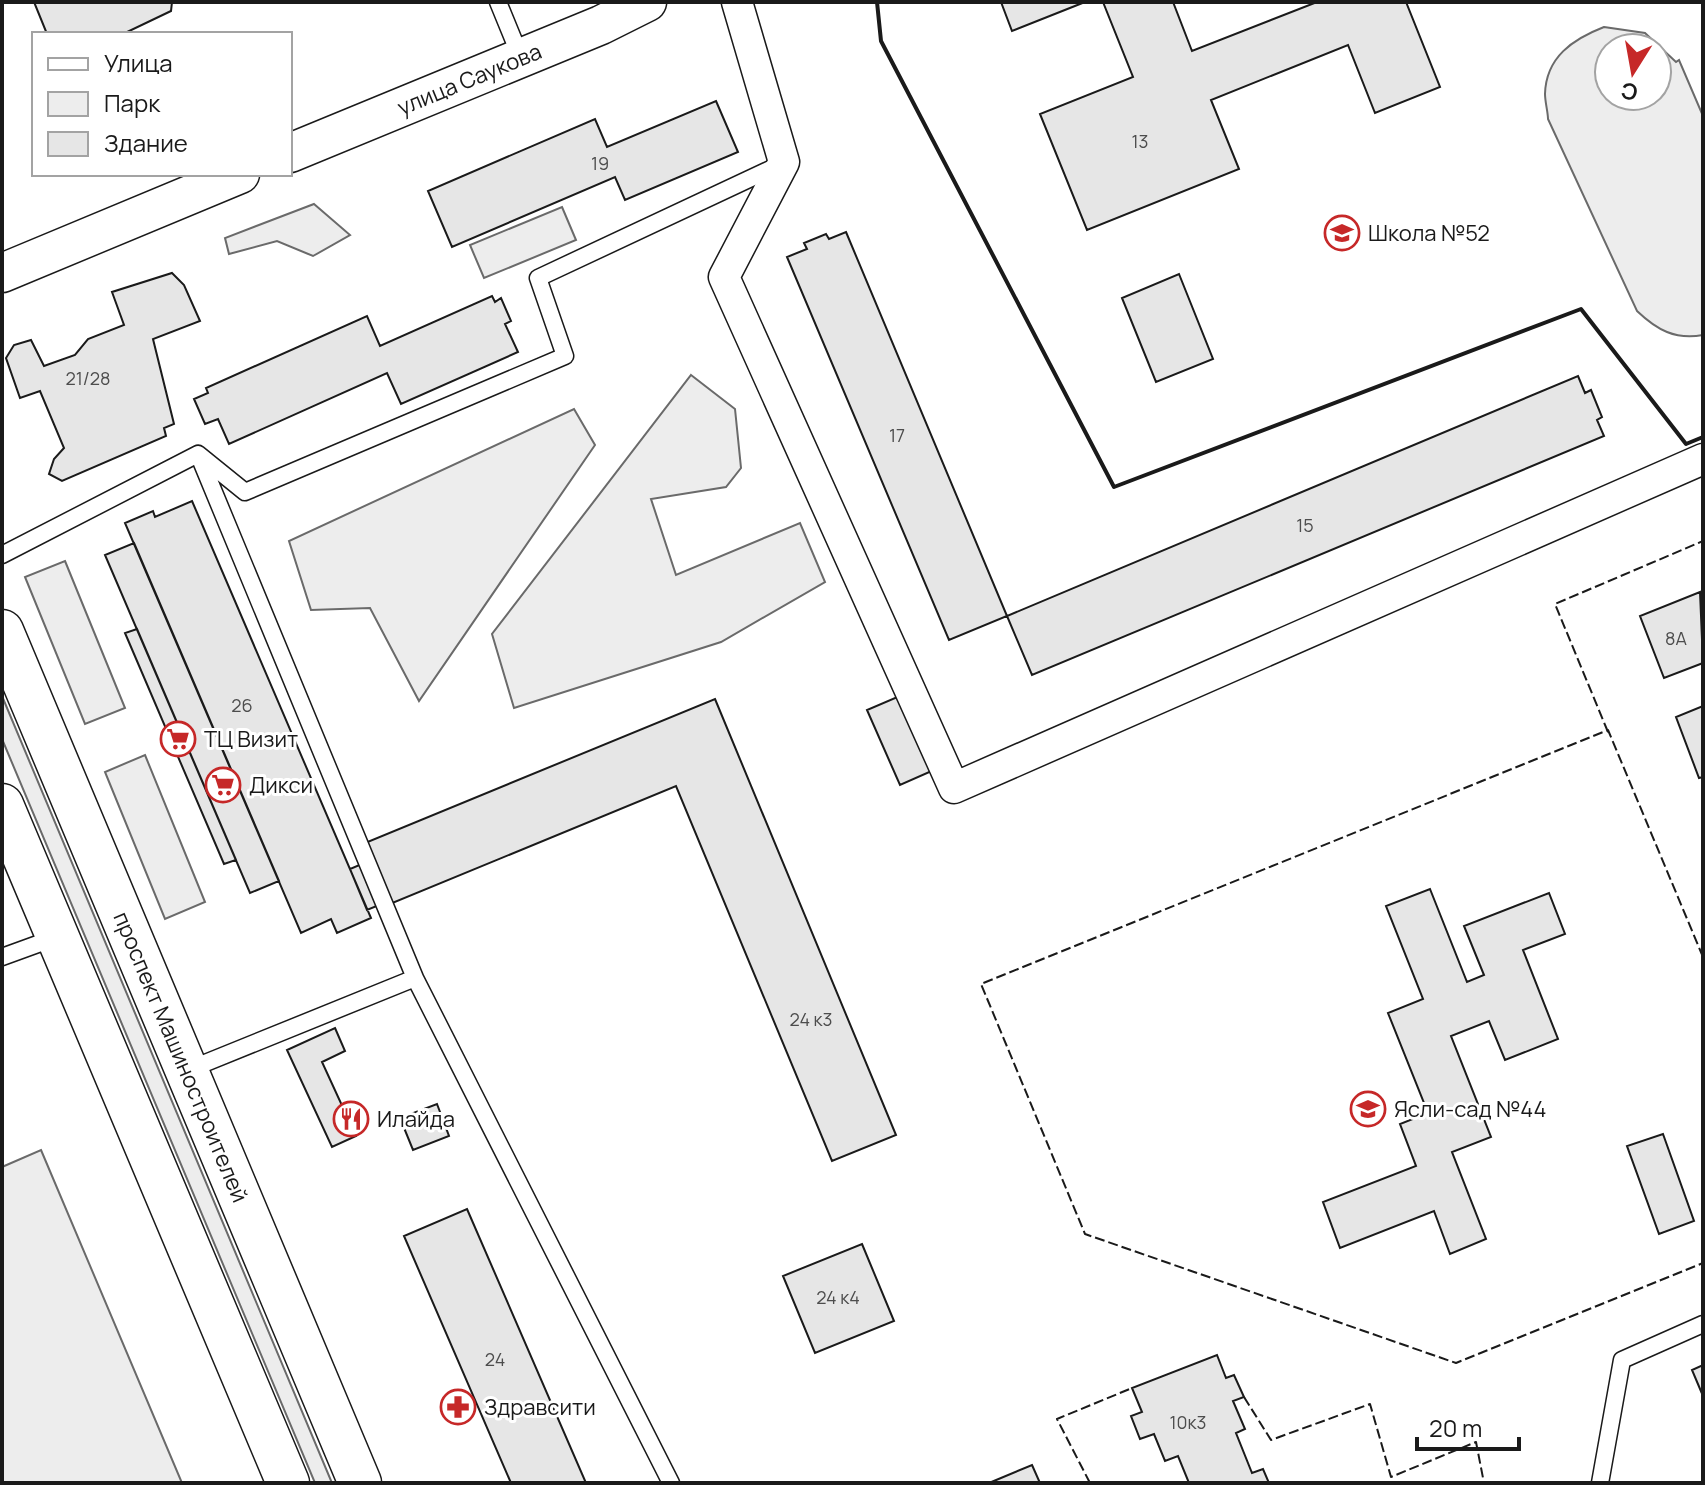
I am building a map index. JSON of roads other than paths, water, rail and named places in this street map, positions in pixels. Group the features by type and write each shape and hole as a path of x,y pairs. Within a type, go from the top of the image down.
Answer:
{"main road":[{"name":"проспект Машиностроителей","path":"2,631 360,1483"},
{"path":"2,805 288,1483"}],"street":[{"name":"улица Саукова","path":"292,152 521,58 647,2"},
{"path":"737,2 784,162 724,277 954,788 1703,459"},
{"path":"2,273 235,176"}],"lane":[{"path":"498,2 521,58"},
{"path":"198,454 245,492 565,356 538,278 784,162"},
{"path":"2,555 198,454"},
{"path":"198,454 415,978 671,1483"},
{"path":"2,957 58,937"},
{"path":"187,1070 415,978"},
{"path":"1600,1483 1622,1360 1703,1324"}],"place":[{"name":"Школа №52","path":"1342,233"},
{"name":"ТЦ Визит","path":"178,739"},
{"name":"Дикси","path":"223,785"},
{"name":"Ясли-сад №44","path":"1368,1109"},
{"name":"Илайда","path":"351,1119"},
{"name":"Здравсити","path":"458,1407"}]}
